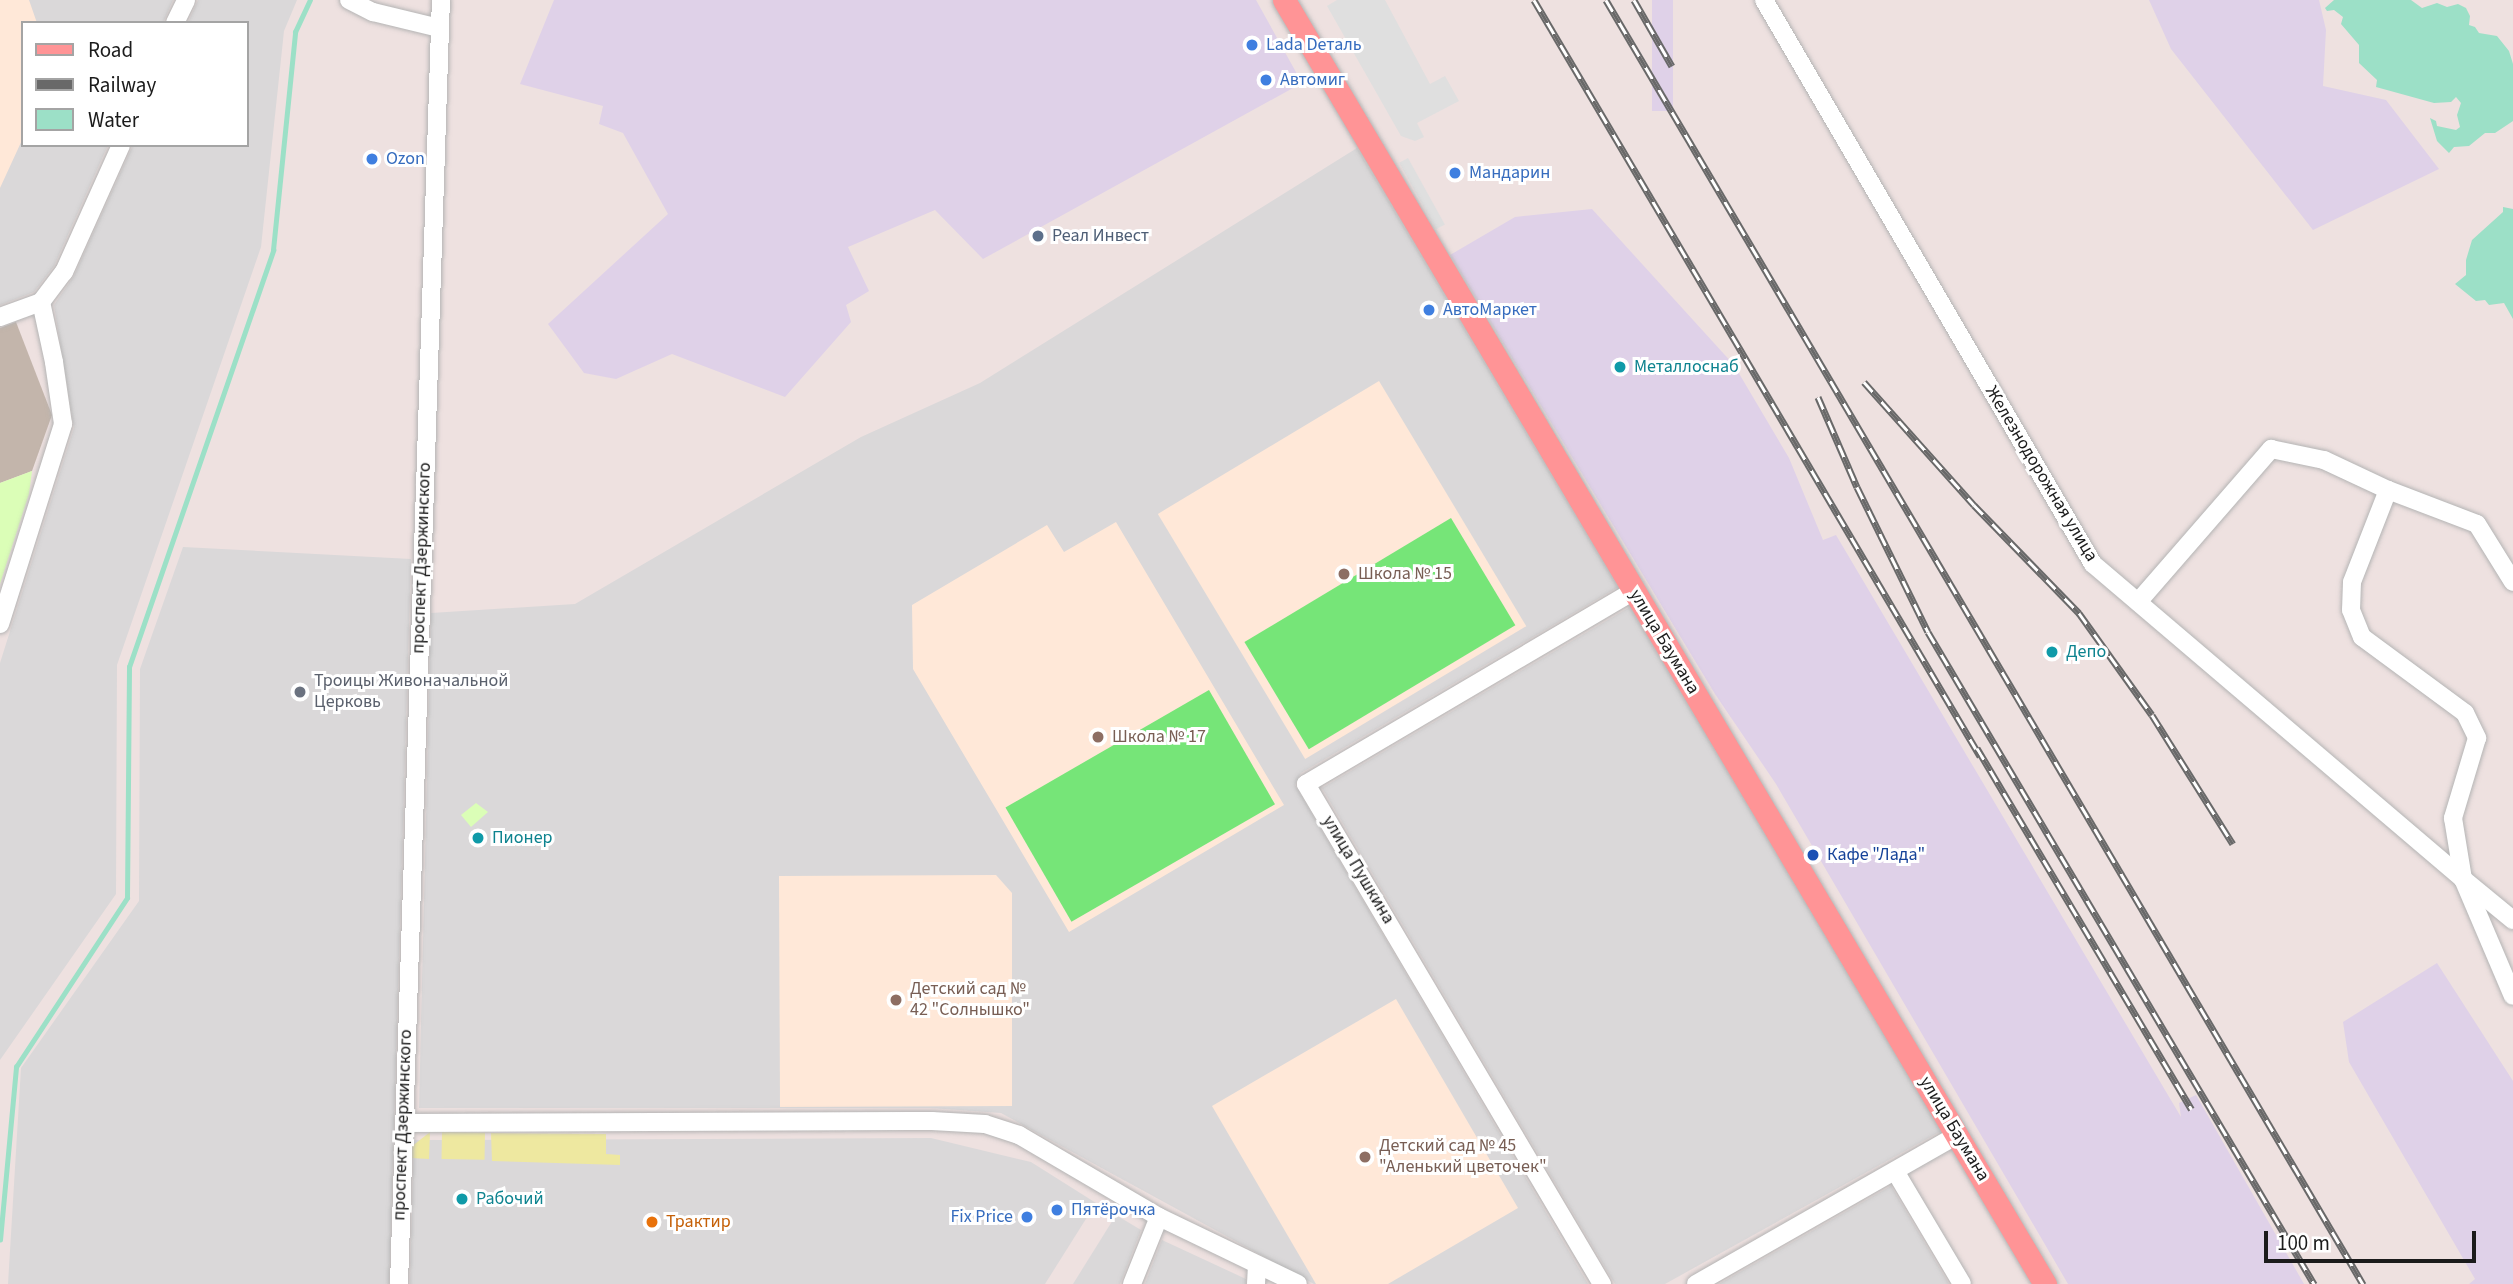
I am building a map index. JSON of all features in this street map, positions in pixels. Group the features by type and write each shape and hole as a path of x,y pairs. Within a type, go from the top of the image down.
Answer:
{"main road":[{"name":"улица Баумана","path":"1283,0 2045,1284"}],"street":[{"path":"177,21 186,0"},
{"path":"348,0 373,12 439,28"},
{"name":"проспект Дзержинского","path":"399,1284 441,0"},
{"name":"Железнодорожная улица","path":"1764,0 2093,564 2463,880 2513,996"},
{"path":"0,317 41,302 64,272 120,147"},
{"path":"0,624 63,424 54,362 41,302"},
{"path":"2138,602 2271,449 2324,460 2388,490 2477,524 2513,582"},
{"path":"2388,490 2352,582 2351,610 2362,638 2465,713 2477,738 2453,818 2463,880 2513,920"},
{"name":"улица Пушкина","path":"1602,1284 1306,784 1634,591"},
{"path":"404,1123 932,1121 985,1124 1019,1135 1159,1217 1298,1284"},
{"path":"1696,1284 1957,1135"},
{"path":"1895,1171 1962,1284"},
{"path":"1132,1284 1159,1217"},
{"path":"1256,1284 1257,1265"}],"shaded area":[{"path":"0,0 173,0 164,21 21,21 21,147 107,147 54,266 34,292 0,305"},
{"path":"0,0 29,0 36,21 21,21 21,142 0,188"},
{"path":"198,0 297,0 284,31 261,247 117,665 116,894 0,1060 0,663 74,428 54,305 74,276 132,147 248,147 248,21 189,21"},
{"path":"554,0 1256,0 1302,83 983,259 935,210 848,247 869,291 846,305 851,322 785,397 672,354 616,379 584,373 548,324 668,214 623,133 599,124 603,106 520,84"},
{"path":"1337,0 1385,0 1430,84 1445,76 1459,101 1417,123 1424,137 1415,141 1401,136 1327,6"},
{"path":"1652,0 1673,0 1673,111 1652,111"},
{"path":"2149,0 2319,0 2326,30 2323,86 2386,100 2439,169 2313,230 2171,49"},
{"path":"1357,148 1618,587 1301,773 1295,785 1588,1284 1314,1284 1001,1113 931,1108 419,1108 431,613 575,604 861,437 980,383"},
{"path":"1408,158 1445,224 1436,229 1399,163"},
{"path":"1592,209 1734,365 1789,458 1823,540 1836,535 2181,1117 2179,1103 2196,1095 2304,1284 2068,1284 1776,784 1715,694 1450,255 1515,217"},
{"path":"16,322 52,415 32,471 0,483 0,328"},
{"name":"Школа № 15","path":"1379,381 1526,626 1305,759 1158,514"},
{"path":"32,471 29,494 0,584 0,483"},
{"name":"Школа № 17","path":"1116,522 1284,805 1069,932 913,669 912,605 1047,525 1064,552"},
{"path":"183,547 411,559 389,1284 8,1284 21,1068 139,901 140,669"},
{"path":"1630,607 1941,1131 1665,1284 1615,1284 1322,788"},
{"path":"476,803 488,812 471,827 461,815"},
{"name":"Детский сад № 42 \"Солнышко\"","path":"996,875 1012,893 1012,1106 780,1107 779,876"},
{"path":"2437,963 2513,1081 2513,1284 2469,1284 2475,1279 2349,1062 2343,1022"},
{"name":"Детский сад № 45 \"Аленький цветочек\"","path":"1396,999 1518,1208 1388,1284 1316,1284 1212,1106"},
{"path":"430,1132 429,1159 411,1158 411,1147"},
{"path":"442,1132 485,1133 485,1160 442,1159"},
{"path":"491,1133 606,1134 606,1154 620,1155 620,1165 492,1161"},
{"path":"931,1138 1031,1162 1096,1203 1045,1284 410,1284 414,1140"},
{"path":"1891,1186 1949,1284 1719,1284"},
{"path":"1116,1215 1141,1230 1120,1284 1073,1284"},
{"path":"1162,1240 1246,1279 1246,1284 1145,1284"}],"green space":[{"path":"1451,518 1515,625 1309,749 1244,642"},
{"path":"1209,690 1275,804 1071,922 1005,808"}],"water":[{"path":"2334,0 2411,0 2422,8 2437,3 2447,7 2458,4 2466,8 2470,16 2469,25 2475,27 2479,33 2497,36 2509,51 2513,64 2513,121 2495,133 2485,133 2469,146 2454,147 2449,153 2437,141 2430,118 2436,121 2437,126 2456,130 2460,127 2457,115 2461,103 2456,97 2451,102 2434,103 2376,87 2377,80 2359,63 2359,45 2341,24 2343,17 2334,10 2327,11 2325,8"},
{"path":"2503,207 2513,209 2513,319 2504,303 2489,305 2485,300 2476,301 2455,284 2466,275 2466,260 2472,240 2503,212"}],"waterway":[{"path":"0,1240 16,1067 127,898 129,667 273,250 295,32 310,0"}],"railway":[{"path":"1534,0 1980,756"},
{"path":"1606,0 2363,1284"},
{"path":"1634,0 1672,66"},
{"path":"1864,382 1974,505 2079,613 2152,715 2233,844"},
{"path":"1818,397 1857,487 1928,632 2314,1284"},
{"path":"1977,748 2191,1109"}],"place":[{"name":"Lada Dеталь","path":"1252,45"},
{"name":"Автомиг","path":"1266,80"},
{"name":"Ozon","path":"372,159"},
{"name":"Мандарин","path":"1455,173"},
{"name":"Реал Инвест","path":"1038,236"},
{"name":"АвтоМаркет","path":"1429,310"},
{"name":"Металлоснаб","path":"1620,367"},
{"name":"Школа № 15","path":"1344,574"},
{"name":"Депо","path":"2052,652"},
{"name":"Троицы Живоначальной Церковь","path":"300,692"},
{"name":"Школа № 17","path":"1098,737"},
{"name":"Пионер","path":"478,838"},
{"name":"Кафе \"Лада\"","path":"1813,855"},
{"name":"Детский сад № 42 \"Солнышко\"","path":"896,1000"},
{"name":"Детский сад № 45 \"Аленький цветочек\"","path":"1365,1157"},
{"name":"Рабочий","path":"462,1199"},
{"name":"Пятёрочка","path":"1057,1210"},
{"name":"Fix Price","path":"1027,1217"},
{"name":"Трактир","path":"652,1222"}]}
